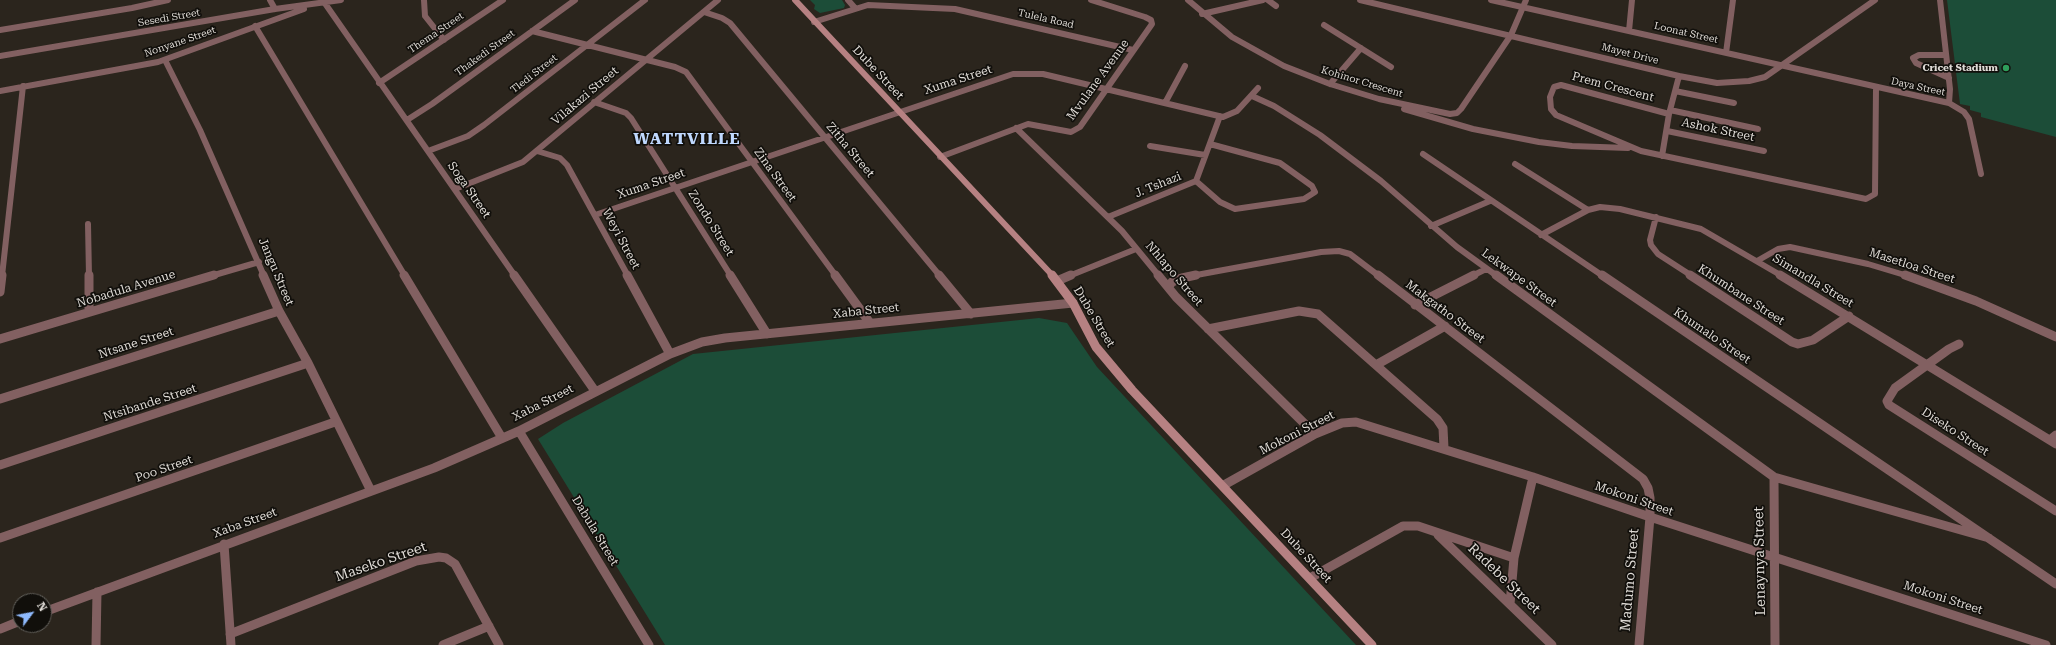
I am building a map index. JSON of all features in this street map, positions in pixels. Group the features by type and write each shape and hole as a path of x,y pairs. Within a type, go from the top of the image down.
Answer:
{"street":[{"path":"0,30 132,8 168,0"},
{"path":"270,0 275,9"},
{"name":"Sesedi Street","path":"0,56 275,9 341,0"},
{"path":"424,0 425,16 444,40"},
{"name":"Thema Street","path":"379,83 504,0"},
{"name":"Thakedi Street","path":"407,120 432,104 575,0"},
{"name":"Tledi Street","path":"428,151 468,136 484,126 645,0"},
{"name":"Vilakazi Street","path":"455,189 517,164 537,151 718,0"},
{"name":"Dube Street","path":"796,0 814,22 1057,281 1073,303 1089,337 1132,390 1372,645"},
{"path":"848,0 855,8"},
{"name":"Mvulane Avenue","path":"940,157 1016,128 1032,124 1074,131 1080,127 1104,89 1152,24 1149,18 1091,0"},
{"name":"Kohinor Crescent","path":"1188,0 1202,14 1232,37 1284,66 1330,84 1379,99 1450,114 1457,113 1511,35"},
{"path":"1202,14 1263,0"},
{"path":"1268,0 1276,6"},
{"name":"Mayet Drive","path":"1360,0 1679,76 1711,82 1749,81 1765,77 1875,0"},
{"name":"Loonat Street","path":"1491,0 1726,52 1876,88"},
{"path":"1511,35 1526,0"},
{"path":"1629,31 1632,0"},
{"path":"1726,52 1733,0"},
{"name":"Daya Street","path":"1876,88 1949,103 1950,89 1940,0"},
{"name":"Soga Street","path":"324,2 595,391"},
{"name":"Nonyane Street","path":"0,91 165,60 316,4"},
{"name":"Tulela Road","path":"814,22 855,8 876,4 955,9 1133,50"},
{"name":"Zitha Street","path":"704,12 722,18 730,23 971,314"},
{"path":"1324,25 1392,67"},
{"path":"255,26 502,438"},
{"name":"Zina Street","path":"532,31 675,67 686,72 870,323"},
{"path":"1330,84 1361,48"},
{"path":"1945,55 1919,55 1913,58 1916,63 1949,78"},
{"name":"Jangu Street","path":"165,60 200,130 259,262 279,311 308,363 335,422 371,491"},
{"path":"1165,103 1185,66"},
{"name":"Xuma Street","path":"595,215 825,136 999,78 1022,72 1043,74 1220,116"},
{"name":"Ashok Street","path":"1662,156 1669,112 1679,76"},
{"name":"Prem Crescent","path":"1669,112 1569,86 1559,85 1552,90 1550,107 1556,115 1633,148 1662,156 1862,199 1870,198 1875,194 1876,190 1876,88"},
{"path":"0,292 23,86"},
{"path":"1220,116 1227,116 1234,113 1252,96 1258,88"},
{"path":"1675,91 1734,103"},
{"name":"Lekwape Street","path":"1252,96 1274,106 1320,135 1381,181 1431,226 1486,269 1774,477"},
{"path":"1379,99 1395,107 1487,132 1572,146 1633,148"},
{"name":"Zondo Street","path":"594,102 629,115 676,187 767,334"},
{"path":"1949,103 1964,112 1969,119 1981,174"},
{"name":"Ashok Street","path":"1669,112 1758,128"},
{"name":"J. Tshazi","path":"1108,217 1196,181 1220,116"},
{"name":"Nhlapo Street","path":"1016,128 1126,235 1136,249 1169,286 1176,297 1315,434"},
{"name":"Ashok Street","path":"1667,131 1764,151"},
{"path":"1196,181 1220,202 1236,209 1304,199 1315,192 1312,186 1280,163 1210,144"},
{"path":"1150,146 1205,155"},
{"name":"Weyi Street","path":"537,151 564,160 670,354"},
{"name":"Khumalo Street","path":"1423,154 1490,201 2056,584"},
{"path":"1515,164 1588,210"},
{"path":"1431,226 1490,201"},
{"name":"Simandla Street","path":"1541,235 1588,210 1608,207 1656,217 1701,229 1849,316 1926,365 2054,439"},
{"name":"Khumbane Street","path":"1656,217 1650,240 1651,245 1658,254 1792,342 1798,344 1813,340 1849,316"},
{"path":"88,224 89,312"},
{"name":"Masetloa Street","path":"1757,261 1778,249 1790,247 1868,264 1906,275 1976,301 2056,337"},
{"path":"1057,281 1136,249"},
{"name":"Makgatho Street","path":"1169,286 1172,282 1182,278 1321,252 1339,251 1350,254 1643,479 1648,488 1650,498 1650,517"},
{"name":"Nobadula Avenue","path":"0,339 259,262"},
{"path":"1416,305 1486,269"},
{"name":"Xaba Street","path":"52,609 224,544 434,468 519,430 670,354 702,342 870,323 1073,303"},
{"name":"Ntsane Street","path":"0,399 279,311"},
{"path":"1208,329 1299,311 1313,312 1327,321 1437,419 1443,428 1444,448"},
{"path":"1376,365 1445,326"},
{"path":"1926,365 1959,344"},
{"name":"Ntsibande Street","path":"0,465 308,363"},
{"name":"Diseko Street","path":"1926,365 1890,394 1887,401 1890,405 2056,511"},
{"name":"Poo Street","path":"0,538 335,422"},
{"name":"Mokoni Street","path":"1224,486 1315,434 1342,423 1356,422 1444,448 1650,517 2046,645"},
{"name":"Dabula Street","path":"519,430 649,645"},
{"path":"1510,604 1514,558 1533,477"},
{"name":"Khumalo Street","path":"1774,477 1989,538"},
{"name":"Lenaynya Street","path":"1774,477 1775,645"},
{"name":"Madumo Street","path":"1639,645 1650,517"},
{"name":"Radebe Street","path":"1310,578 1403,526 1418,526 1514,558"},
{"name":"Radebe Street","path":"1436,533 1552,645"},
{"path":"224,544 231,645"},
{"name":"Maseko Street","path":"230,634 416,561 432,557 446,558 455,564 499,645"},
{"path":"96,645 97,592"},
{"path":"0,629 12,624"},
{"path":"443,645 489,626"}],"green space":[{"path":"810,0 842,0 845,5 844,8 820,13 814,9 815,5"},
{"name":"Cricet Stadium","path":"1947,0 2056,0 2056,137 1981,117 1981,113 1970,110 1970,106 1960,104"},
{"path":"1039,318 1067,323 1097,367 1356,645 665,645 538,439 563,423 693,354"}],"place":[{"name":"Cricet Stadium","path":"2006,68"}],"district":[{"name":"WATTVILLE","path":"687,139"}]}
